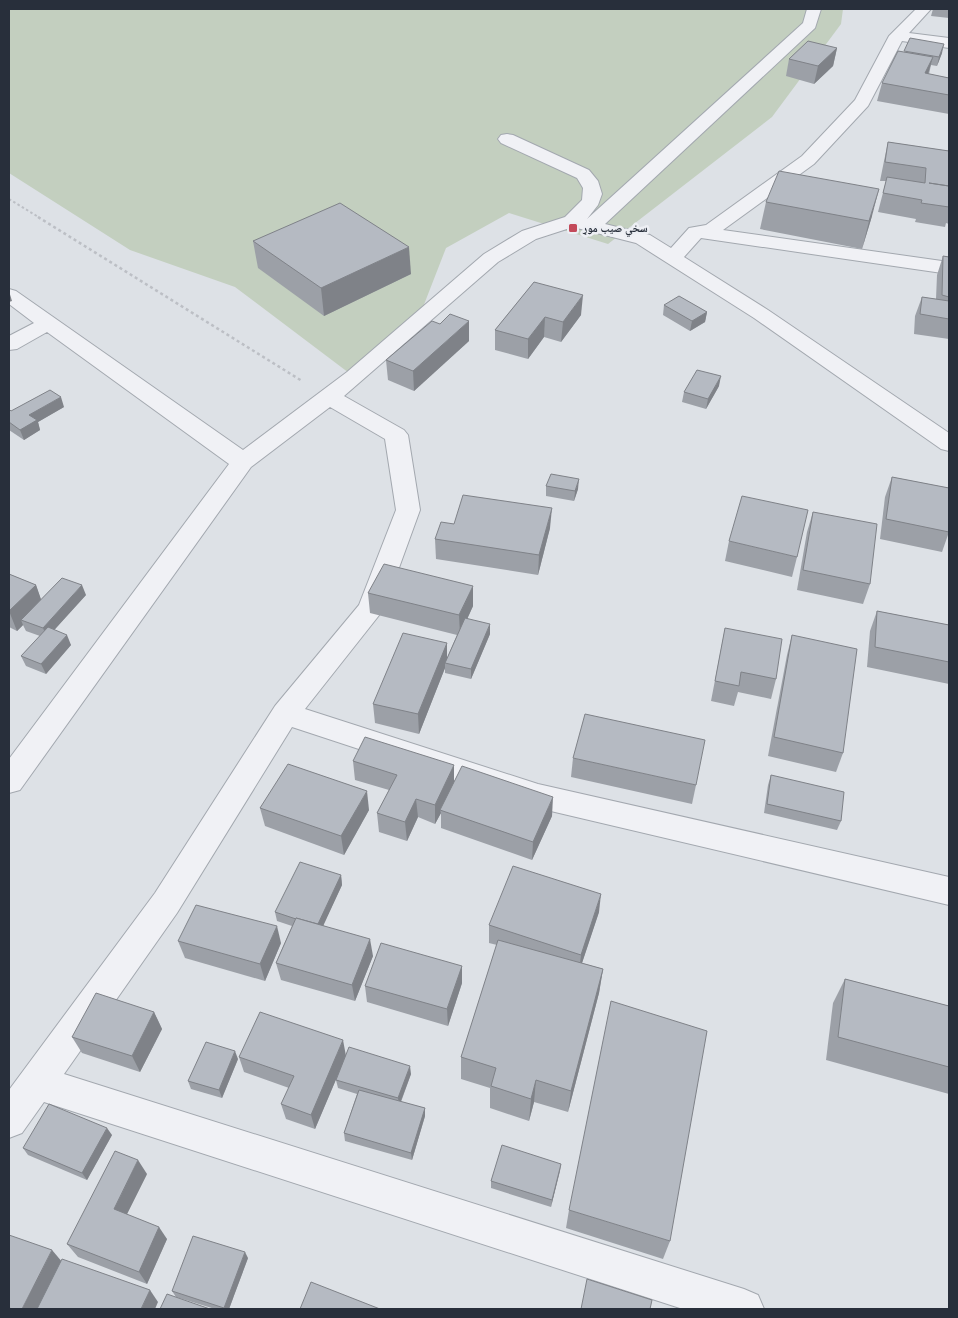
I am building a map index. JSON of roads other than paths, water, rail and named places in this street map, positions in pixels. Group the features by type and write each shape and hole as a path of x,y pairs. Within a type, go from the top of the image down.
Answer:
{"street":[{"path":"582,224 810,25 814,9"},
{"path":"672,258 696,232 711,230 808,160 862,102 897,36 924,9"},
{"path":"897,36 949,43"},
{"path":"507,139 583,174 590,181 593,195 582,224"},
{"path":"9,781 243,462 355,377 492,258 529,235 582,224 643,239 761,314 949,444"},
{"path":"696,232 949,268"},
{"path":"9,295 243,462"},
{"path":"9,344 49,324"},
{"path":"9,1120 166,903 285,714 371,609 408,510 396,435 328,397"},
{"path":"285,714 538,796 949,891"},
{"path":"35,1082 744,1309"}],"place":[{"name":"سخي صیب موړ","path":"573,228"}]}
